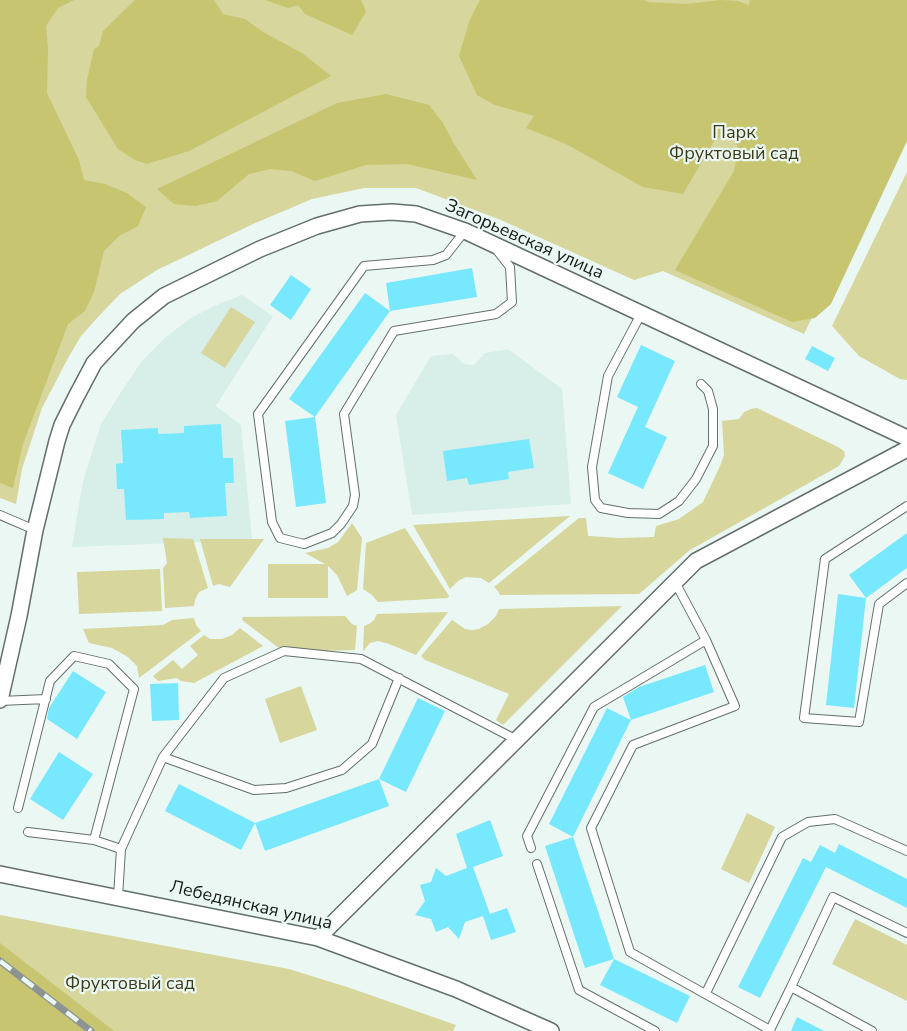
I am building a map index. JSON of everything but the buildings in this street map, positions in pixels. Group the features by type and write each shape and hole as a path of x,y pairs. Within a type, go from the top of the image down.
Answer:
{"street":[{"name":"Загорьевская улица","path":"0,700 35,530 57,441 62,425 94,363 133,321 164,296 270,245 317,226 360,214 392,212 416,214 465,231 907,438"},
{"path":"318,938 696,561 907,449"},
{"name":"Лебедянская улица","path":"0,874 318,938 456,989 551,1031"}],"lane":[{"path":"465,231 446,255 432,260 364,266 258,414 272,522 280,538 304,544 332,533 353,506 355,495 344,414 394,331 496,314 512,302 510,267 492,243"},
{"path":"641,314 608,376 592,467 595,500 601,508 628,513 659,514 679,501 696,479 713,446 713,409 708,391 701,384"},
{"path":"907,506 825,559 804,718 859,722 879,604 907,583"},
{"path":"0,515 35,530"},
{"path":"675,582 706,640 735,706 633,745 591,828 630,952 770,1030 833,897 907,933"},
{"path":"531,848 527,836 594,707 706,640"},
{"path":"118,897 121,849 163,757 224,678 284,651 360,659 517,740"},
{"path":"18,808 50,681 74,656 109,664 134,688 94,840"},
{"path":"163,757 254,790 286,788 342,770 372,744 399,678"},
{"path":"0,700 46,699"},
{"path":"706,993 782,837 808,822 835,819 907,851"},
{"path":"28,832 94,840 121,849"},
{"path":"537,864 579,990 655,1031"},
{"path":"791,987 872,1031"}],"shaded area":[{"path":"0,0 74,0 58,8 46,26 47,93 79,160 84,180 105,184 127,193 146,207 138,226 119,236 104,251 94,292 85,311 68,324 23,444 13,488 0,483"},
{"path":"135,0 214,0 223,14 245,19 263,32 302,53 331,76 189,151 147,164 135,160 118,149 86,97 87,80 94,49 99,46 103,31"},
{"path":"265,0 361,0 366,12 352,35 305,14 298,5 288,8"},
{"path":"480,0 644,0 686,4 721,0 738,1 749,5 750,0 907,0 907,141 831,304 815,318 792,322 675,270 734,171 738,150 733,129 714,141 683,194 643,187 566,144 526,128 534,116 495,105 477,95 459,56 470,19"},
{"path":"386,94 429,105 443,123 477,180 407,164 366,165 315,181 291,171 270,169 249,174 217,201 196,206 174,204 157,189 337,103"},
{"path":"242,295 273,316 216,406 241,425 252,540 72,547 83,481 101,424 123,389 142,361 189,319"},
{"path":"508,349 562,389 571,504 412,515 396,415 431,356 453,354 464,364 474,365 485,353"},
{"path":"0,943 114,1031 0,1031"}],"green space":[{"name":"Парк Фруктовый сад","path":"0,0 907,0 898,141 804,334 663,271 634,280 501,220 416,188 364,188 312,199 253,224 157,270 120,294 81,336 42,408 22,469 16,504 0,498"},
{"path":"907,172 907,380 900,379 859,356 832,326"},
{"path":"231,307 255,322 225,368 201,353"},
{"path":"757,408 844,451 845,456 839,466 690,550 639,594 500,595 494,587 579,518 586,518 588,536 654,537 656,526 679,519 703,502 724,455 722,421 739,419 744,412"},
{"path":"570,516 489,583 481,578 466,577 450,589 413,525"},
{"path":"352,523 362,538 357,590 347,596 337,575 328,566 328,598 268,598 268,564 325,564 305,553 328,548 338,542"},
{"path":"405,528 449,596 448,598 378,602 363,589 366,543"},
{"path":"163,538 193,539 208,588 199,592 194,606 165,608 163,568 167,563"},
{"path":"200,539 264,539 230,587 219,584 213,586"},
{"path":"160,569 162,611 79,614 77,572"},
{"path":"622,606 503,725 496,720 509,694 425,660 421,656 452,620 465,629 472,630 488,624 499,609"},
{"path":"448,612 416,655 378,641 370,643 363,651 364,626 374,620 377,614"},
{"path":"345,616 357,626 355,650 284,652 242,620 243,617"},
{"path":"194,618 201,631 139,678 137,666 128,657 112,648 89,643 83,629 163,625 172,620"},
{"path":"240,628 263,646 194,683 177,678 158,681 153,676 173,660 182,669 198,655 190,646 204,635 210,639 222,639 232,635"},
{"path":"301,686 317,730 280,743 265,699"},
{"path":"747,813 775,827 749,883 721,869"},
{"name":"Фруктовый сад","path":"0,915 289,969 456,1025 453,1031 0,1031"},
{"path":"855,919 907,945 907,1001 832,964"}],"railway":[{"path":"0,961 91,1031"}]}
